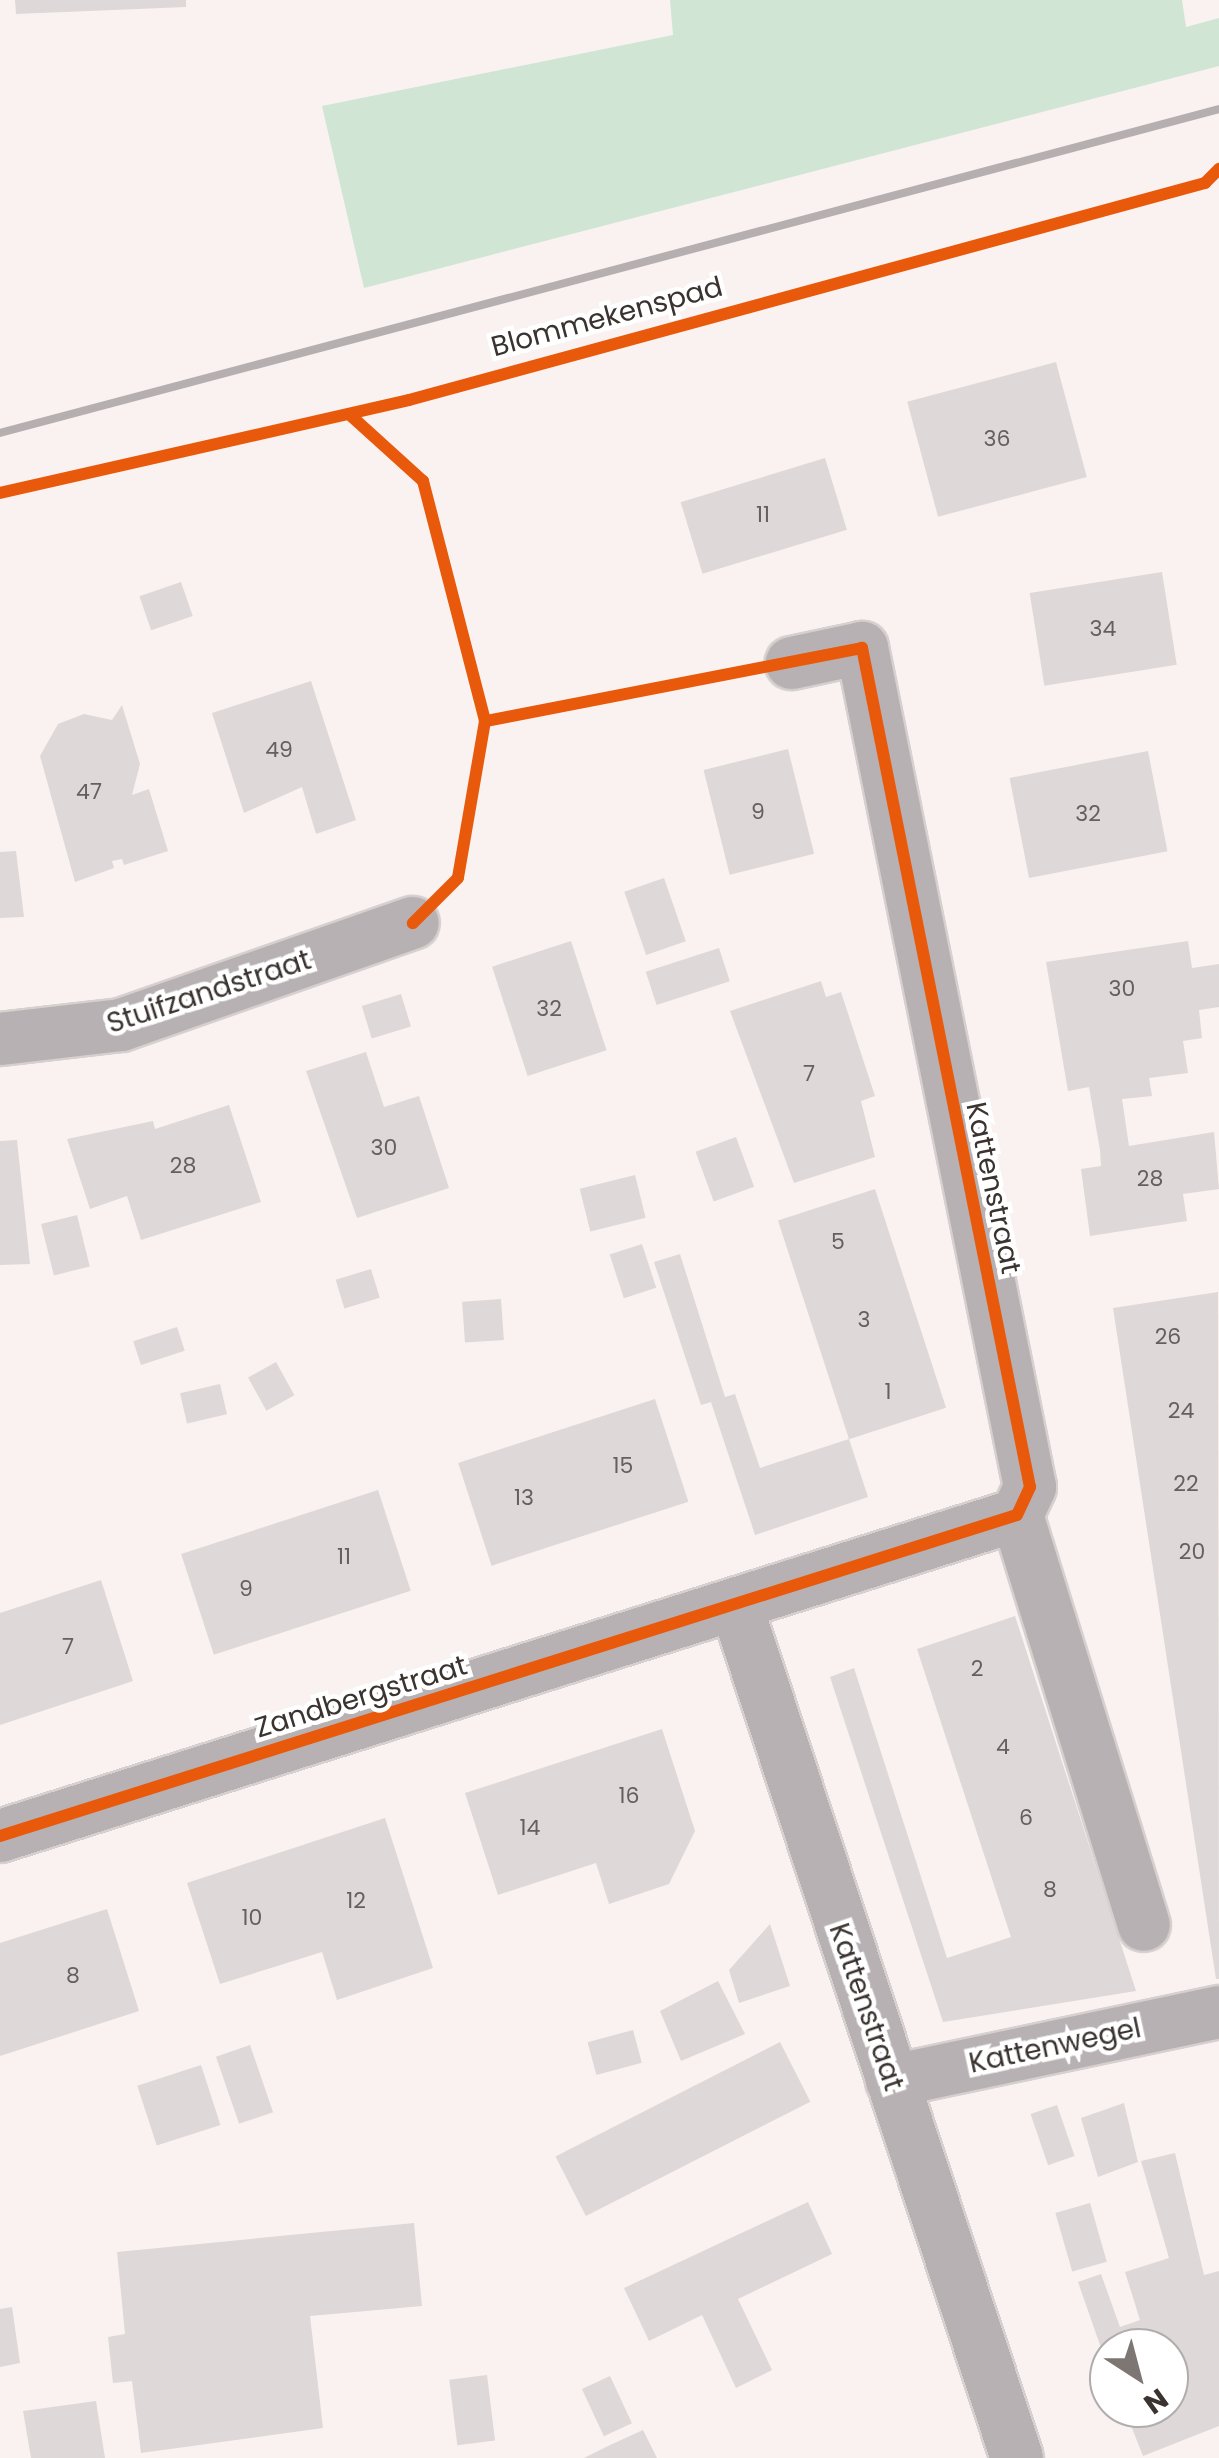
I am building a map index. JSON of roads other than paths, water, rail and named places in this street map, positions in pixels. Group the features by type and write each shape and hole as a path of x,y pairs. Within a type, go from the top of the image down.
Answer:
{"street":[{"name":"Kattenstraat","path":"792,663 862,648 1030,1487 1017,1515 1144,1925"},
{"name":"Stuifzandstraat","path":"0,1039 121,1026 413,923"},
{"path":"737,1608 1017,1515"},
{"name":"Kattenstraat","path":"737,1608 1016,2458"},
{"name":"Zandbergstraat","path":"0,1836 737,1608"},
{"name":"Kattenwegel","path":"892,2081 1219,2012"}],"railway":[{"path":"0,433 1219,109"}]}
